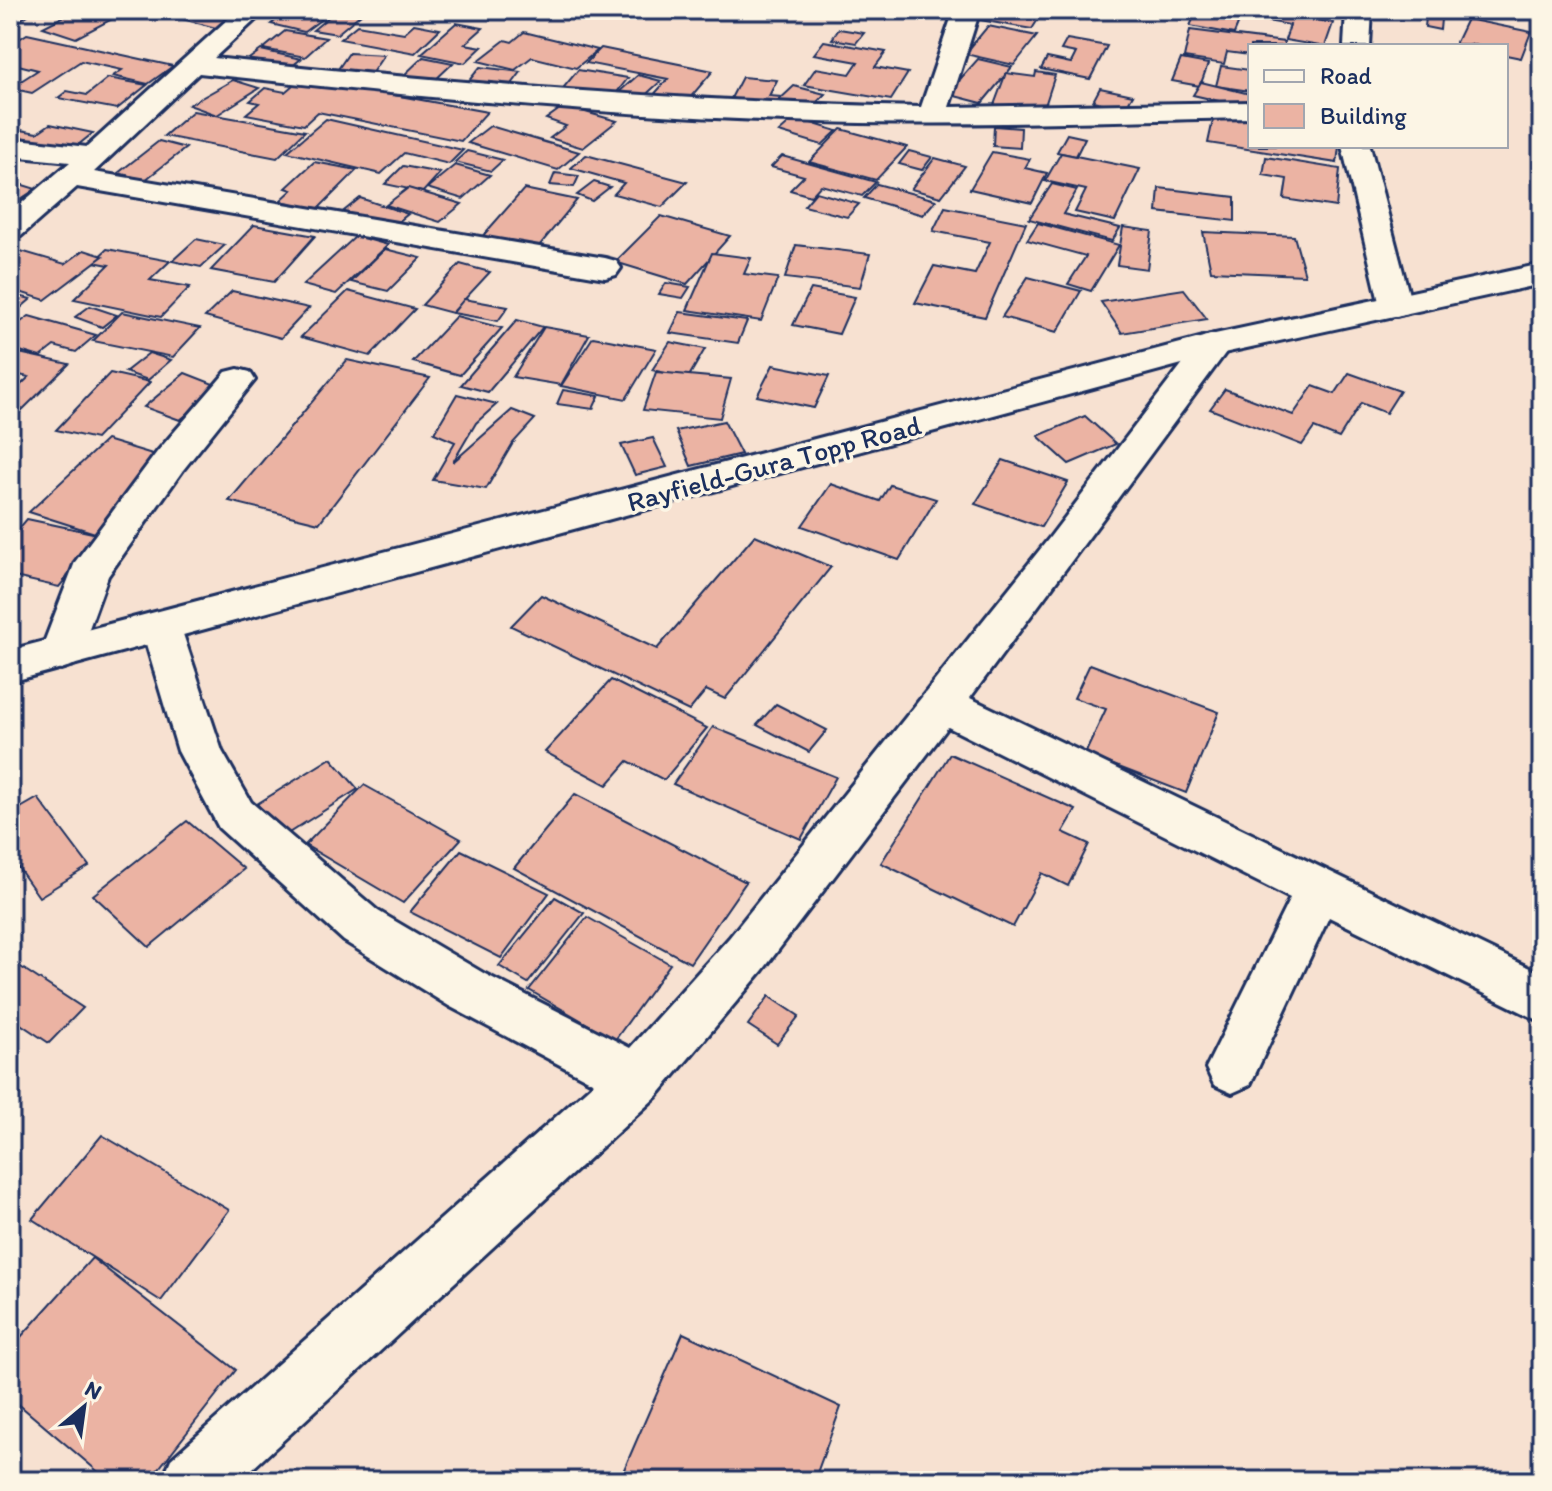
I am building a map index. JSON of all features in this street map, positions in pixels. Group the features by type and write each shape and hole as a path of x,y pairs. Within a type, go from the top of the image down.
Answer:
{"street":[{"path":"10,229 83,167 190,64 253,10"},
{"path":"932,116 967,10"},
{"path":"1357,44 1359,10"},
{"path":"190,64 439,90 649,106 932,116 1248,110"},
{"path":"10,147 83,167 605,268"},
{"path":"1356,148 1396,306"},
{"name":"Rayfield-Gura Topp Road","path":"10,666 1215,344 1542,274"},
{"path":"193,1481 637,1079 746,954 1064,547 1215,344"},
{"path":"61,653 89,572 170,461 238,380"},
{"path":"162,627 174,673 221,798 265,844 361,926 467,990 637,1079"},
{"path":"940,703 1542,999"},
{"path":"1232,1068 1318,890"}],"building":[{"path":"10,10 35,10 10,27"},
{"path":"76,10 90,10 114,18 76,38 43,27"},
{"path":"191,10 244,10 216,28 178,18"},
{"path":"290,10 334,10 304,32 271,24"},
{"path":"337,10 361,14 337,34 313,30"},
{"path":"860,10 935,10 931,20"},
{"path":"986,10 1044,10 1032,29 980,20"},
{"path":"1197,10 1244,10 1234,34 1190,26"},
{"path":"1258,10 1333,23 1326,44 1308,44 1285,40 1290,25 1255,19"},
{"path":"1426,17 1441,19 1440,30 1425,27"},
{"path":"1467,19 1531,32 1521,58 1508,55 1508,44 1455,44"},
{"path":"456,23 483,28 465,44 482,47 465,63 421,54"},
{"path":"414,24 440,29 415,53 340,39 357,25 404,33"},
{"path":"988,26 1037,36 1014,65 965,54"},
{"path":"839,29 864,33 856,43 832,39"},
{"path":"1190,30 1284,42 1248,44 1248,55 1227,52 1224,64 1184,58"},
{"path":"285,31 326,38 305,57 263,49"},
{"path":"524,32 598,50 576,68 532,57 515,70 478,61 505,40 512,42"},
{"path":"27,34 173,66 148,84 113,76 122,70 81,61 32,93 10,88 38,70 10,63 10,45"},
{"path":"1067,39 1107,46 1090,79 1041,69 1047,58 1071,63 1076,53 1061,50"},
{"path":"824,41 886,52 875,67 908,73 891,100 804,85 816,68 850,74 858,62 814,54"},
{"path":"601,48 713,71 683,106 650,99 668,79 586,63"},
{"path":"261,50 301,59 283,73 242,64"},
{"path":"349,53 384,55 369,77 334,75"},
{"path":"423,57 453,63 431,84 401,78"},
{"path":"978,59 1012,67 982,103 947,94"},
{"path":"1181,59 1208,64 1200,86 1172,81"},
{"path":"1221,66 1248,70 1248,91 1216,86"},
{"path":"480,67 521,72 509,88 467,83"},
{"path":"578,70 628,78 610,101 559,93"},
{"path":"1036,72 1055,75 1043,112 994,105 1006,73 1035,77"},
{"path":"638,75 661,81 641,99 618,93"},
{"path":"742,77 777,80 769,96 781,97 774,112 727,106"},
{"path":"108,78 147,85 117,109 58,98 67,91 87,95"},
{"path":"301,78 487,112 461,141 318,112 304,125 246,114 259,103 250,101 265,88 285,92"},
{"path":"233,80 259,88 217,115 189,105"},
{"path":"1201,82 1248,94 1248,108 1193,95"},
{"path":"794,86 825,94 809,110 778,101"},
{"path":"1100,88 1133,95 1125,108 1093,101"},
{"path":"564,106 617,121 583,148 550,138 566,126 546,119"},
{"path":"193,111 305,131 277,158 164,136"},
{"path":"1215,111 1248,116 1248,148 1339,148 1337,163 1208,143"},
{"path":"795,118 837,131 822,145 779,132"},
{"path":"326,119 463,150 449,164 404,153 381,174 287,152"},
{"path":"50,124 93,133 68,153 10,141 10,128 37,133"},
{"path":"490,126 579,152 558,170 468,143"},
{"path":"994,126 1021,128 1020,148 993,146"},
{"path":"841,129 907,147 876,180 809,162"},
{"path":"1067,134 1085,138 1076,156 1057,152"},
{"path":"159,141 186,148 145,180 118,173"},
{"path":"467,151 503,160 491,171 455,162"},
{"path":"909,151 932,157 922,170 899,164"},
{"path":"992,152 1030,159 1025,168 1047,173 1032,203 970,189"},
{"path":"1061,153 1140,169 1115,221 1075,212 1086,190 1045,181"},
{"path":"586,155 687,182 662,207 614,194 624,183 571,168"},
{"path":"782,156 876,182 862,196 821,185 811,196 790,190 804,176 771,167"},
{"path":"1266,157 1340,169 1336,207 1284,199 1287,179 1263,175"},
{"path":"935,158 965,166 941,197 911,189"},
{"path":"314,162 357,170 318,209 280,201 292,190 286,188"},
{"path":"455,165 490,175 463,199 427,188"},
{"path":"403,166 440,173 423,192 385,184"},
{"path":"555,173 579,176 574,187 550,185"},
{"path":"10,181 36,189 10,206"},
{"path":"594,182 610,187 592,201 577,195"},
{"path":"877,184 936,200 923,215 864,198"},
{"path":"1052,184 1077,190 1063,214 1120,228 1112,241 1029,219"},
{"path":"408,188 462,204 440,222 386,205"},
{"path":"1159,188 1235,197 1235,221 1157,212"},
{"path":"524,189 577,200 535,251 480,239"},
{"path":"816,192 859,204 847,217 804,206"},
{"path":"360,198 408,214 387,231 339,215"},
{"path":"945,207 1026,223 985,317 915,303 934,266 975,274 990,242 933,231"},
{"path":"661,216 730,236 687,284 615,262"},
{"path":"1038,223 1119,245 1091,291 1068,284 1086,256 1027,240"},
{"path":"254,225 315,236 274,282 211,270"},
{"path":"1123,227 1152,231 1147,269 1117,265"},
{"path":"1203,232 1294,236 1305,275 1211,271"},
{"path":"356,236 388,245 336,294 303,285"},
{"path":"196,239 225,245 201,267 172,261"},
{"path":"796,245 870,254 860,287 785,278"},
{"path":"107,249 170,261 150,280 190,287 161,317 74,299 109,265 93,262"},
{"path":"385,249 421,258 388,291 351,282"},
{"path":"84,250 103,256 45,300 10,289 10,259 21,251 65,264"},
{"path":"712,253 751,258 744,274 778,278 761,321 687,310"},
{"path":"460,264 490,272 452,313 422,305"},
{"path":"1028,277 1081,291 1057,332 1002,317"},
{"path":"666,283 690,287 683,298 659,294"},
{"path":"811,289 855,297 839,334 793,325"},
{"path":"1184,289 1207,319 1122,333 1101,302"},
{"path":"232,291 309,308 281,338 205,317"},
{"path":"348,291 415,309 370,356 301,337"},
{"path":"10,294 31,299 10,317"},
{"path":"464,299 508,307 498,321 453,313"},
{"path":"90,306 117,315 102,327 75,317"},
{"path":"122,312 200,328 173,357 93,341"},
{"path":"680,312 747,321 738,343 670,333"},
{"path":"29,316 96,335 76,352 54,346 40,357 10,348 10,330"},
{"path":"456,316 502,328 460,375 413,362"},
{"path":"517,320 543,327 488,392 461,385"},
{"path":"544,327 589,335 561,385 513,377"},
{"path":"593,337 656,349 626,399 561,386"},
{"path":"670,342 705,349 688,378 652,370"},
{"path":"10,351 69,364 12,420 10,395 29,377 10,373"},
{"path":"149,353 171,360 148,380 125,372"},
{"path":"347,360 430,378 319,523 229,501"},
{"path":"773,365 829,376 814,408 757,396"},
{"path":"656,372 731,379 720,418 643,410"},
{"path":"110,373 150,382 96,439 56,430"},
{"path":"185,373 221,387 180,420 144,407"},
{"path":"1349,373 1400,391 1386,413 1361,403 1339,438 1314,428 1302,445 1210,409 1225,389 1293,415 1313,386 1335,394"},
{"path":"563,390 599,396 593,409 557,404"},
{"path":"457,394 497,404 476,423 453,462 512,410 535,419 513,443 486,489 433,480 455,442 434,433"},
{"path":"1085,416 1116,444 1069,464 1038,436"},
{"path":"724,421 741,454 691,466 676,431"},
{"path":"653,438 667,467 635,475 621,445"},
{"path":"106,440 169,459 95,533 29,512"},
{"path":"1003,460 1068,482 1041,527 975,504"},
{"path":"831,484 880,501 890,485 936,499 899,560 802,526"},
{"path":"27,519 102,535 59,587 10,576 10,539"},
{"path":"755,535 831,567 725,699 706,690 689,711 511,626 541,595 657,649"},
{"path":"1090,664 1219,712 1186,793 1085,754 1106,709 1074,698"},
{"path":"611,680 707,728 664,780 628,761 607,785 545,752"},
{"path":"776,704 827,730 809,752 757,725"},
{"path":"713,727 836,777 801,839 673,784"},
{"path":"950,754 1076,810 1063,832 1089,844 1068,886 1042,873 1013,927 881,863"},
{"path":"331,758 358,789 284,836 257,804"},
{"path":"364,785 461,839 403,903 305,845"},
{"path":"575,794 746,882 690,963 514,868"},
{"path":"38,798 89,866 39,897 10,856 10,814"},
{"path":"187,821 244,869 149,947 93,895"},
{"path":"461,850 549,893 501,958 410,912"},
{"path":"555,897 584,913 528,983 499,966"},
{"path":"587,917 670,964 615,1040 529,990"},
{"path":"10,960 83,1008 49,1043 10,1017"},
{"path":"769,996 799,1016 777,1044 748,1025"},
{"path":"102,1135 229,1210 161,1301 32,1219"},
{"path":"92,1258 236,1370 149,1481 109,1481 10,1397 10,1349"},
{"path":"683,1333 841,1407 814,1481 619,1481"}]}
